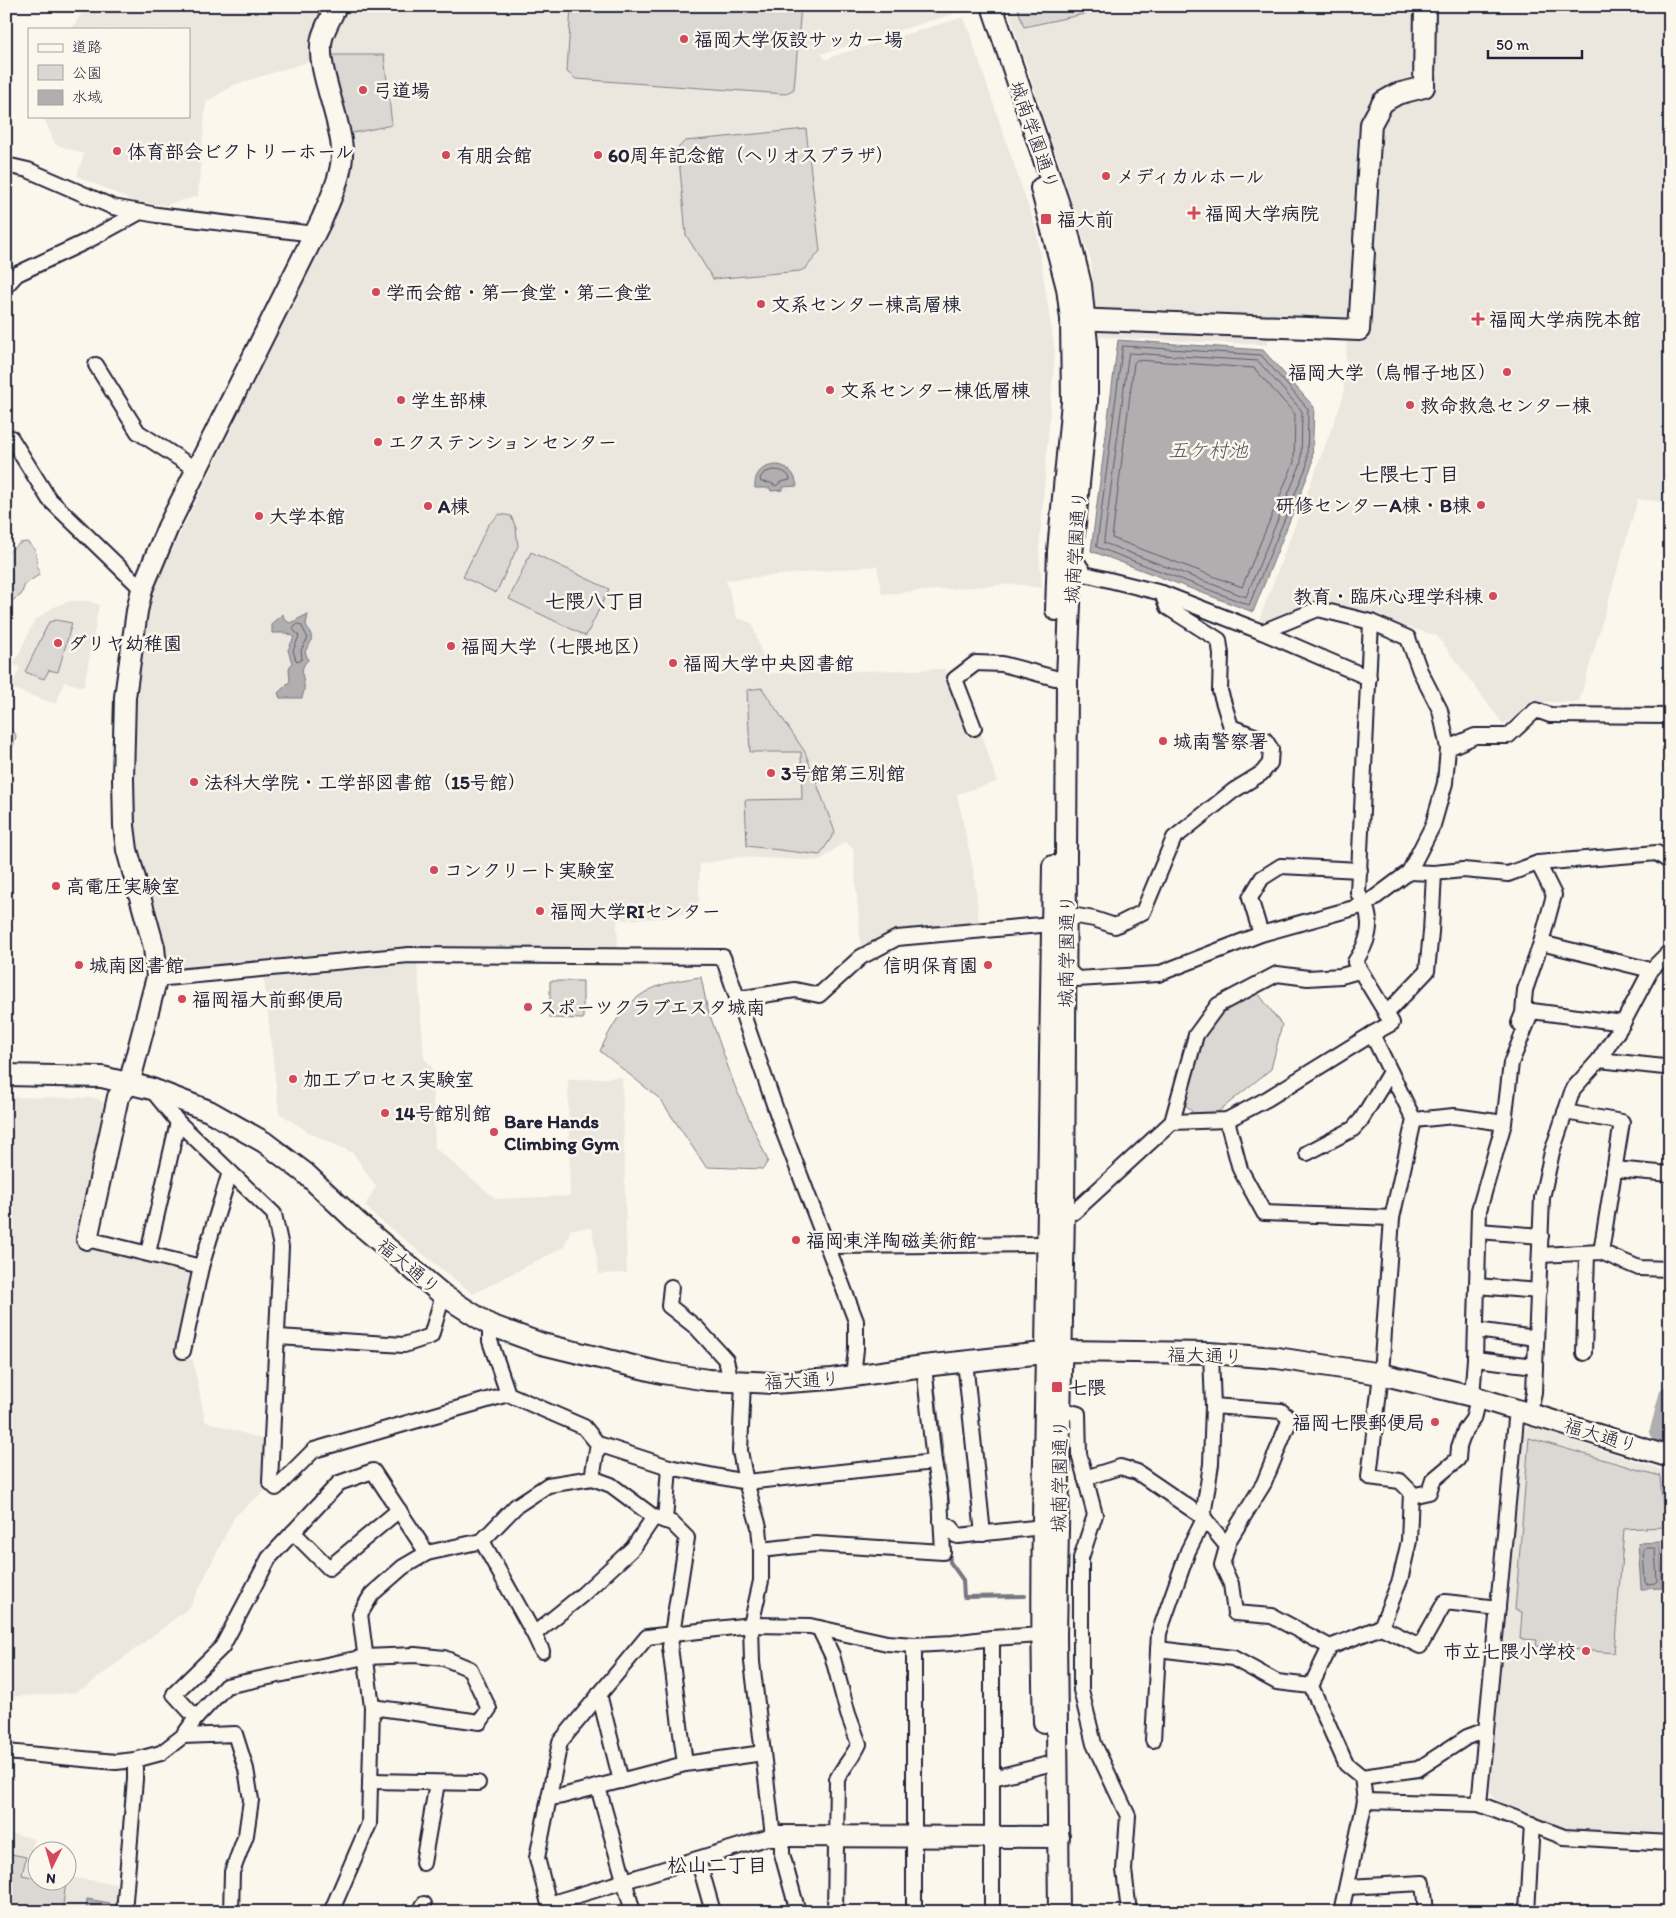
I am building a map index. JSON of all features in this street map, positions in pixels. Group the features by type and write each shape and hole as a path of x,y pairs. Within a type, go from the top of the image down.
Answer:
{"street":[{"path":"201,1267 87,1239 118,1097 129,1084 157,977 154,947 127,850 124,826 123,779 126,697 135,619 142,589 168,527 313,235 339,176 342,152 340,133 321,56 322,38 336,6"},
{"name":"城南学園通り","path":"978,6 1034,162 1067,288 1078,320 1087,403 1072,554 1046,1244 1053,1352 1060,1409 1052,1837 1045,1912"},
{"name":"城南学園通り","path":"992,6 1068,228 1081,285 1058,551 1055,678 1059,923 1066,968 1064,1212 1053,1352 1043,1527 1041,1635 1045,1765 1059,1912"},
{"path":"1078,320 1359,330 1371,124 1383,102 1397,94 1424,87 1424,6"},
{"path":"6,165 28,170 113,207 306,232 313,235"},
{"path":"6,286 17,274 88,241 140,212"},
{"path":"96,365 138,432 197,470"},
{"path":"6,439 12,438 49,498 142,589"},
{"path":"1072,554 1085,574 1162,593 1262,632 1369,678"},
{"path":"738,1000 795,990 819,995 861,957 897,938 1059,923 1077,916 1115,926 1144,912 1174,838 1232,791 1262,773 1270,763 1272,749 1265,740 1231,727 1220,691 1221,654 1219,640 1167,607 1162,593"},
{"path":"1066,968 1077,979 1158,974 1261,934 1365,905 1410,872 1433,825 1445,783 1448,748 1440,710 1420,671 1408,638 1371,622 1318,609 1262,632"},
{"path":"1172,1122 1227,1120 1267,1099 1392,1023 1355,962 1366,946 1370,916 1358,893 1371,622"},
{"path":"974,728 954,679 976,663 1002,664 1055,678"},
{"path":"1448,748 1475,736 1508,736 1536,710 1550,715 1670,716"},
{"path":"1410,872 1434,873 1464,870 1508,874 1538,863 1657,853 1670,862"},
{"path":"1499,1090 1502,1061 1523,1013 1525,990 1541,944 1554,895 1538,863"},
{"path":"1261,934 1250,898 1262,878 1281,866 1360,870"},
{"path":"1386,1014 1427,971 1434,873"},
{"path":"1541,944 1651,970"},
{"path":"1479,1804 1498,1608 1523,1411 1534,1392 1542,1198 1552,1152 1573,1089 1599,1060 1623,1023 1651,970 1670,951"},
{"path":"157,977 166,978 409,955 723,957 784,1133 856,1321 853,1377"},
{"path":"1064,1212 1074,1212 1172,1122 1196,1035 1218,1005 1277,974 1308,978 1341,976 1360,971"},
{"path":"1411,1496 1429,1492 1433,1480 1458,1460 1459,1447 1465,1430 1473,1419 1479,1210 1504,1123 1511,1063 1532,1011 1623,1023"},
{"path":"1310,1686 1330,1648 1381,1627 1400,1580 1409,1541 1411,1492 1400,1481 1369,1477 1381,1374 1392,1218 1414,1120 1372,1034"},
{"path":"1599,1060 1664,1067"},
{"path":"1307,1153 1354,1129 1390,1072"},
{"name":"福大通り","path":"6,1075 102,1077 152,1089 209,1111 264,1142 305,1173 358,1223 443,1294 490,1325 542,1344 637,1367 686,1376 737,1381 804,1382 965,1361 1053,1352 1212,1354 1277,1358 1381,1374 1475,1397 1670,1457"},
{"path":"152,1089 178,1122 274,1214 281,1247 270,1482 276,1488 314,1450 508,1394 584,1427 598,1444 670,1467 746,1482 934,1462"},
{"path":"1565,1112 1622,1122 1614,1169 1594,1253 1584,1353"},
{"path":"1414,1120 1454,1116 1504,1123"},
{"path":"1227,1120 1240,1169 1264,1213 1392,1218"},
{"path":"148,1253 178,1122"},
{"path":"1614,1169 1670,1174"},
{"path":"183,1351 201,1267 230,1172"},
{"path":"1479,1231 1541,1236"},
{"path":"827,1246 1046,1244"},
{"path":"1540,1255 1594,1253 1639,1268 1670,1269"},
{"path":"1477,1286 1538,1291"},
{"path":"671,1287 669,1306 697,1328 726,1360 737,1381 740,1450 746,1482 759,1527 761,1550 760,1581 752,1625 752,1662 763,1752 777,1836 798,1912"},
{"path":"278,1337 404,1345 430,1336 443,1294"},
{"path":"490,1325 490,1342 508,1394"},
{"path":"1476,1330 1536,1338"},
{"path":"1153,1740 1159,1633 1188,1551 1202,1523 1212,1464 1212,1354"},
{"path":"1475,1358 1535,1366"},
{"path":"965,1361 983,1534"},
{"path":"761,1550 816,1544 943,1552 946,1524 934,1462 924,1366"},
{"path":"1213,1406 1281,1411 1290,1419 1264,1483 1227,1546 1222,1565 1232,1584 1235,1613 1272,1616 1330,1648"},
{"path":"1060,1409 1078,1414 1079,1454 1095,1515 1081,1558 1081,1690 1094,1744 1128,1816 1124,1870 1130,1911"},
{"path":"592,1478 598,1444"},
{"path":"534,1634 582,1595 660,1519 670,1467"},
{"path":"1085,1478 1120,1467 1137,1472 1203,1517 1227,1546"},
{"path":"196,1718 174,1694 222,1647 269,1558 339,1483 373,1471 427,1553"},
{"path":"330,1912 369,1824 372,1708 360,1614 372,1594 404,1567 427,1553 482,1541 516,1506 548,1485 592,1478 611,1485 660,1519 672,1523 687,1538 670,1647 685,1764"},
{"path":"293,1532 329,1568 399,1510"},
{"path":"946,1524 958,1536 1043,1527"},
{"path":"482,1541 542,1651"},
{"path":"1381,1627 1420,1646 1445,1602 1498,1608"},
{"path":"1041,1635 914,1645 887,1643 810,1626 752,1625 647,1637 560,1742 537,1858 550,1908 624,1882 777,1836 1052,1837"},
{"path":"819,1628 832,1655 858,1744 854,1756 841,1771 837,1779 835,1912"},
{"path":"992,1638 992,1912"},
{"path":"914,1645 914,1912"},
{"path":"1158,1649 1233,1658 1277,1682 1310,1686"},
{"path":"6,1752 116,1762 135,1760 161,1753 183,1736 196,1718 226,1686 365,1657 415,1655 444,1658 470,1669 489,1709 480,1722 372,1708"},
{"path":"1310,1686 1346,1764 1362,1777 1364,1801 1341,1912"},
{"path":"599,1694 621,1781"},
{"path":"1362,1777 1418,1768 1467,1737 1486,1730"},
{"path":"183,1736 235,1734 246,1769 251,1800 246,1835 232,1872 231,1912"},
{"path":"549,1798 685,1764 763,1752"},
{"path":"124,1912 135,1760"},
{"path":"993,1778 1045,1765"},
{"path":"370,1781 478,1783"},
{"path":"423,1863 437,1782"},
{"path":"598,1787 633,1912"},
{"path":"1364,1801 1479,1804 1564,1837 1670,1843"},
{"path":"1527,1912 1532,1824"},
{"path":"698,1859 713,1912"},
{"path":"1347,1887 1424,1883 1426,1912"}],"shaded area":[{"name":"福岡大学（七隈地区）","path":"86,6 962,6 963,11 821,54 826,60 836,55 964,17 1036,229 1055,351 1039,550 1042,588 1013,584 882,594 877,566 726,580 737,618 752,623 768,673 945,669 968,737 981,731 997,782 957,794 974,873 979,923 895,929 861,948 853,849 845,841 820,861 741,857 700,864 698,910 668,918 617,920 618,952 416,948 424,1058 432,1067 435,1148 496,1199 570,1196 568,1080 622,1077 627,1273 599,1274 592,1228 571,1229 564,1247 473,1294 375,1216 365,1205 376,1187 353,1153 310,1133 279,1113 262,963 171,973 167,967 164,948 150,903 134,829 132,734 138,673 150,595 318,253 344,179 350,150 330,36 308,43 317,59 234,85 206,102 198,196 166,205 138,203 77,176 84,154 55,144 44,118 190,118 190,28 73,28"},
{"name":"福岡大学（烏帽子地区）","path":"1007,6 1670,6 1670,503 1638,499 1579,702 1544,702 1503,724 1437,636 1323,600 1258,623 1343,398 1347,337 1269,335 1268,345 1099,337 1091,261"},
{"name":"ダリヤ幼稚園","path":"70,601 89,601 99,605 84,687 64,682 56,704 11,688 20,668 14,664 34,621 52,608"},
{"path":"6,1097 97,1098 109,1109 80,1238 190,1270 194,1276 175,1357 193,1360 205,1421 268,1441 263,1478 269,1487 235,1516 190,1607 86,1687 73,1693 6,1697"},
{"name":"市立七隈小学校","path":"1529,1426 1667,1471 1670,1509 1670,1834 1574,1832 1502,1808 1490,1792 1523,1431"},
{"path":"6,1832 34,1839 28,1840 28,1890 78,1890 78,1878 116,1884 121,1895 119,1912 6,1912"}],"green space":[{"name":"福岡大学仮設サッカー場","path":"571,6 801,6 794,89 785,94 576,79 567,72"},
{"path":"1017,6 1121,6 1024,27"},
{"name":"弓道場","path":"330,55 384,55 392,125 348,134"},
{"path":"806,129 820,251 806,268 800,271 713,279 686,235 678,148 685,141"},
{"path":"500,514 511,516 516,528 518,546 496,593 463,577 488,525"},
{"path":"27,542 35,549 39,575 25,584 21,595 7,602 6,554 20,543"},
{"path":"531,552 609,589 586,636 509,599"},
{"path":"56,620 72,623 58,672 49,670 44,679 25,672 49,622"},
{"path":"762,688 805,752 835,832 820,855 747,846 745,800 802,799 801,752 750,752 747,690"},
{"path":"6,726 16,736 6,761"},
{"path":"701,977 707,1007 734,1084 768,1161 763,1169 706,1167 660,1099 600,1051 618,1018 638,997 664,984"},
{"path":"550,981 583,981 583,1019 550,1018"},
{"path":"1258,993 1282,1025 1271,1069 1214,1115 1195,1115 1185,1104 1199,1039 1220,1011"},
{"path":"1529,1438 1660,1476 1664,1527 1624,1529 1614,1653 1536,1646 1537,1640 1520,1639 1522,1612 1515,1610"},
{"path":"6,1853 26,1857 22,1875 28,1876 28,1890 65,1890 62,1912 6,1912"}],"water":[{"name":"五ケ村池","path":"1118,340 1263,350 1314,407 1312,465 1253,612 1091,551"},
{"path":"779,465 791,472 797,486 783,487 783,490 771,491 770,488 755,488 756,478 764,468"},
{"path":"283,614 284,619 290,623 308,614 306,625 312,638 305,651 308,660 303,666 304,688 302,698 280,698 278,693 290,681 289,668 292,663 288,650 294,637 287,633 272,633 272,623"},
{"path":"1660,1542 1662,1588 1641,1589 1638,1543"},
{"path":"87,1899 110,1903 109,1912 86,1912"}],"waterway":[{"path":"933,1383 948,1501 947,1512"},
{"path":"1661,1431 1670,1396"},
{"path":"949,1552 950,1562 963,1580 964,1597 1025,1596"}],"place":[{"name":"福岡大学仮設サッカー場","path":"684,39"},
{"name":"弓道場","path":"363,90"},
{"name":"体育部会ビクトリーホール","path":"117,151"},
{"name":"有朋会館","path":"446,155"},
{"name":"60周年記念館（ヘリオスプラザ）","path":"598,155"},
{"name":"メディカルホール","path":"1106,176"},
{"name":"福岡大学病院","path":"1194,213"},
{"name":"福大前","path":"1046,219"},
{"name":"学而会館・第一食堂・第二食堂","path":"376,292"},
{"name":"文系センター棟高層棟","path":"761,304"},
{"name":"福岡大学病院本館","path":"1478,319"},
{"name":"福岡大学（烏帽子地区）","path":"1507,372"},
{"name":"文系センター棟低層棟","path":"830,390"},
{"name":"学生部棟","path":"401,400"},
{"name":"救命救急センター棟","path":"1410,405"},
{"name":"エクステンションセンター","path":"378,442"},
{"name":"研修センターA棟・B棟","path":"1481,505"},
{"name":"A棟","path":"428,506"},
{"name":"大学本館","path":"259,516"},
{"name":"教育・臨床心理学科棟","path":"1493,596"},
{"name":"ダリヤ幼稚園","path":"58,643"},
{"name":"福岡大学（七隈地区）","path":"451,646"},
{"name":"福岡大学中央図書館","path":"673,663"},
{"name":"城南警察署","path":"1163,741"},
{"name":"3号館第三別館","path":"771,773"},
{"name":"法科大学院・工学部図書館（15号館）","path":"194,782"},
{"name":"コンクリート実験室","path":"434,870"},
{"name":"高電圧実験室","path":"56,886"},
{"name":"福岡大学RIセンター","path":"540,911"},
{"name":"城南図書館","path":"79,965"},
{"name":"信明保育園","path":"988,965"},
{"name":"福岡福大前郵便局","path":"182,999"},
{"name":"スポーツクラブエスタ城南","path":"528,1007"},
{"name":"加工プロセス実験室","path":"293,1079"},
{"name":"14号館別館","path":"385,1113"},
{"name":"Bare Hands Climbing Gym","path":"494,1132"},
{"name":"福岡東洋陶磁美術館","path":"796,1240"},
{"name":"七隈","path":"1057,1387"},
{"name":"福岡七隈郵便局","path":"1435,1422"},
{"name":"市立七隈小学校","path":"1586,1651"}],"district":[{"name":"七隈七丁目","path":"1409,474"},
{"name":"七隈八丁目","path":"595,601"},
{"name":"松山二丁目","path":"717,1865"}]}
